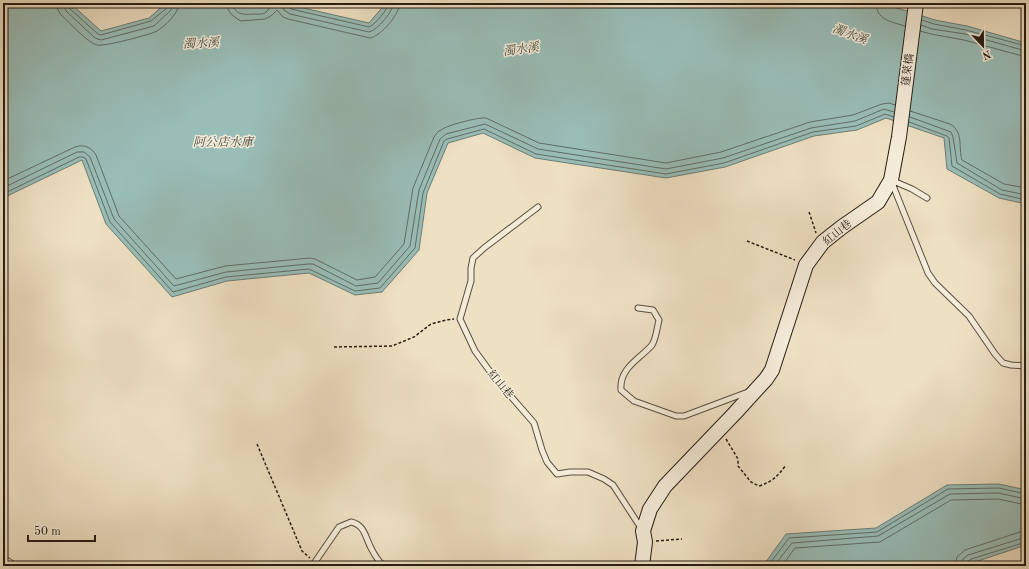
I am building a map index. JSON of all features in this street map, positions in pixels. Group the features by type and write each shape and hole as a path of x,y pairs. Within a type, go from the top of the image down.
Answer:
{"street":[{"name":"蓬萊橋","path":"899,137 916,3"},
{"name":"紅山巷","path":"642,566 644,537 650,509 665,486 720,430 766,379 772,370 806,265 823,242 842,226 878,202 891,180 899,137"}],"lane":[{"path":"891,180 927,198"},
{"path":"891,180 928,273 935,283 969,316 1003,363 1026,366"},
{"path":"460,319 471,281 473,258 484,248 538,208"},
{"path":"638,308 653,310 659,320 653,343 629,366 621,385 621,390 634,401 676,416 684,416 756,389"},
{"name":"紅山巷","path":"460,319 475,351 494,377 534,423 547,462 557,474 588,472 613,485 635,516 644,537"},
{"path":"312,564 339,527 351,522 360,526 364,530 371,548 384,566"},
{"path":"3,558 16,566"}],"path":[{"path":"809,212 817,233"},
{"path":"747,241 806,265"},
{"path":"334,347 392,346 414,337 431,324 446,320 460,319"},
{"path":"720,430 738,459 738,466 751,482 759,486 770,483 779,475 786,465"},
{"path":"257,444 302,551 312,564"},
{"path":"644,537 682,539"}],"water":[{"name":"阿公店水庫","path":"3,3 70,3 101,31 149,18 166,3 241,3 244,6 286,4 369,23 386,3 890,3 891,6 935,20 967,26 1026,43 1026,204 999,198 947,169 944,138 886,118 857,130 814,136 725,167 666,178 535,158 483,133 448,143 427,193 419,250 382,292 355,295 309,273 227,281 172,297 106,224 82,160 3,198"},
{"path":"999,484 1026,490 1026,545 972,563 968,566 763,566 786,534 876,528 947,485"}],"water label":[{"name":"濁水溪","path":"850,34"},
{"name":"濁水溪","path":"201,43"},
{"name":"濁水溪","path":"521,49"}]}
